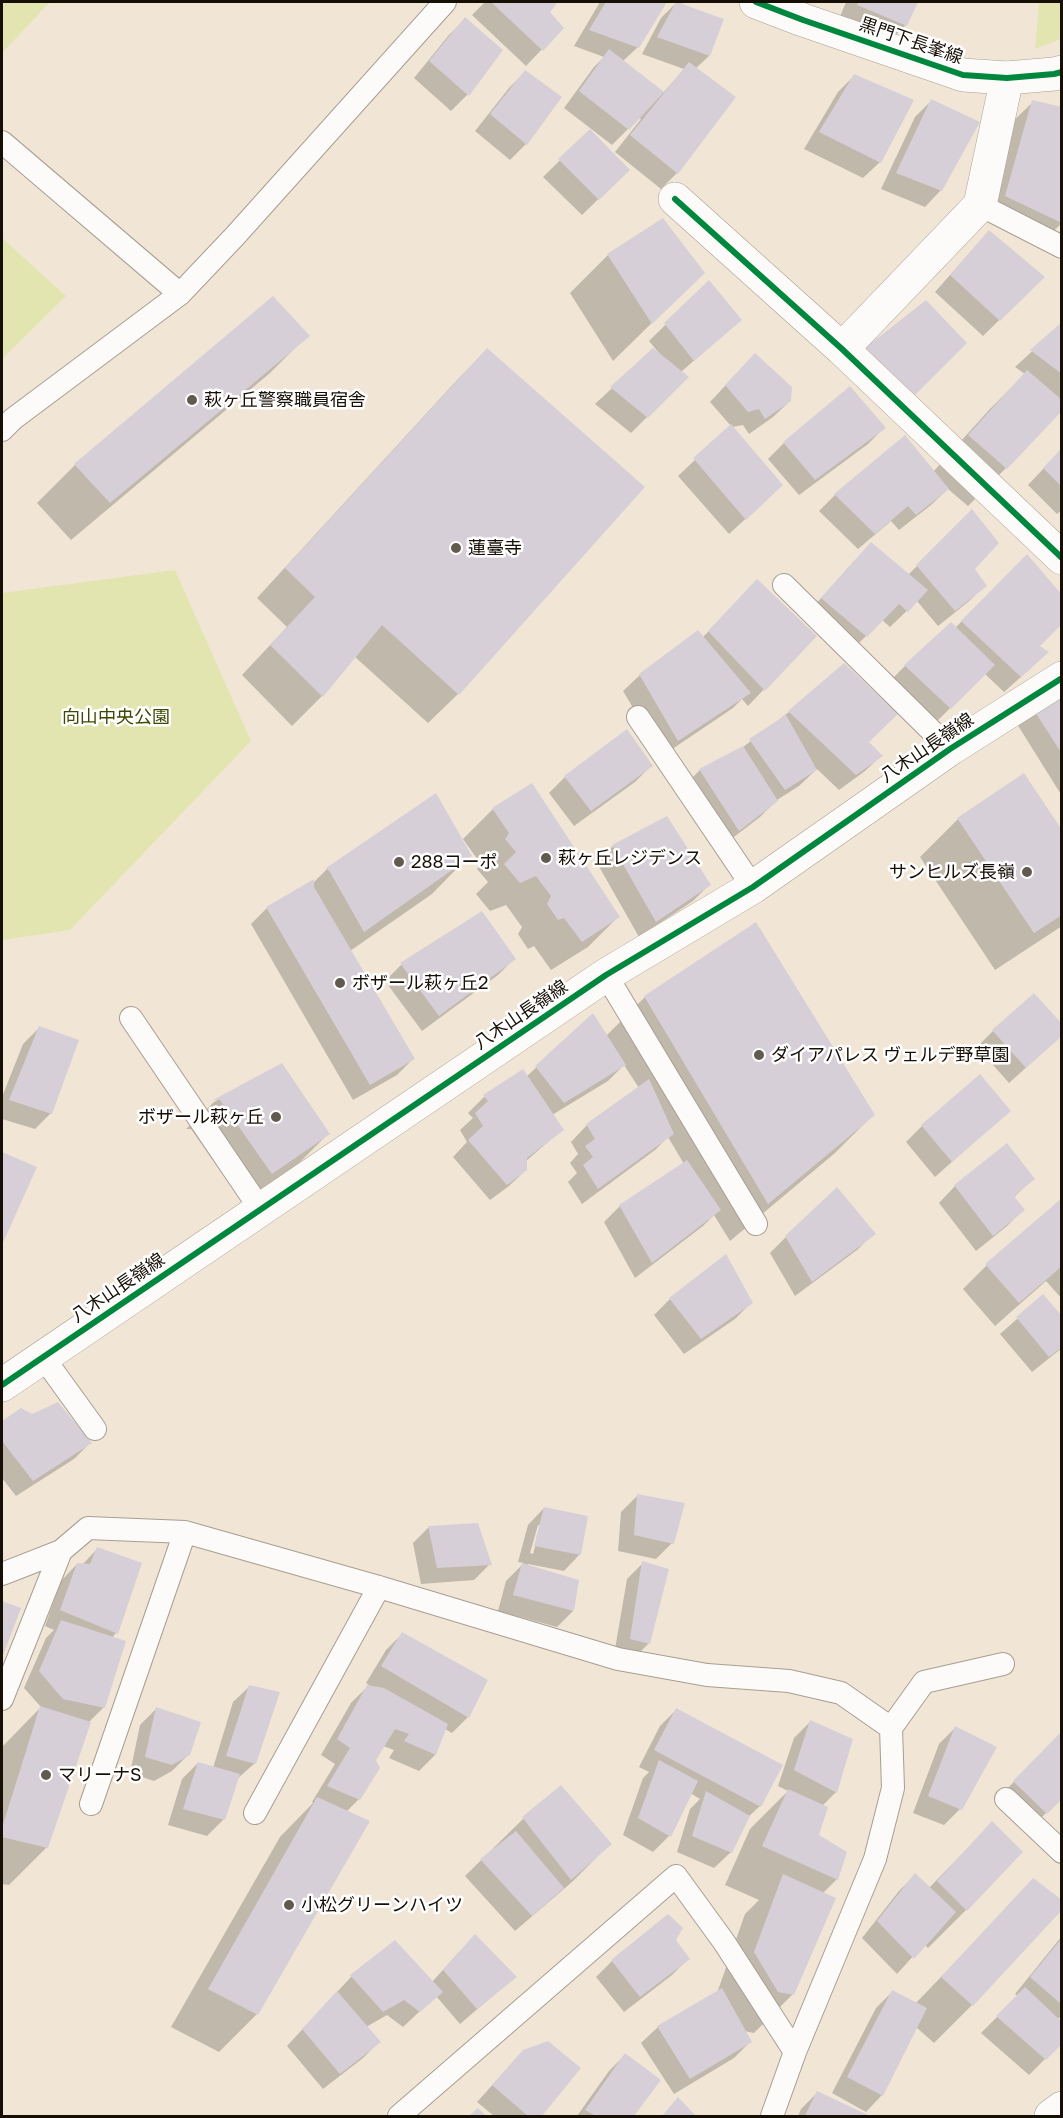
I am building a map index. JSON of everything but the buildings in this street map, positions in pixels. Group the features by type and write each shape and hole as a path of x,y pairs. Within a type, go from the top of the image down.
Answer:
{"street":[{"name":"黒門下長峯線","path":"756,2 963,75 1007,78 1062,72"},
{"path":"842,349 980,205 1007,78"},
{"path":"675,199 842,349 1062,558"},
{"name":"八木山長嶺線","path":"2,1385 606,975 753,887 950,749 1062,678"},
{"path":"1051,2116 1062,2108"}],"lane":[{"path":"2,430 13,419 180,294 236,236 445,2"},
{"path":"2,142 180,294"},
{"path":"980,205 1062,248"},
{"path":"784,585 950,749"},
{"path":"638,717 753,887"},
{"path":"606,975 756,1224"},
{"path":"131,1018 261,1210"},
{"path":"43,1356 95,1429"},
{"path":"2,1574 61,1551 88,1528 185,1532 379,1587 618,1659 707,1675 789,1681 841,1693 891,1728"},
{"path":"91,1804 185,1532"},
{"path":"2,1700 61,1551"},
{"path":"255,1814 379,1587"},
{"path":"772,2116 795,2052 874,1859 893,1788 891,1728 924,1682 1003,1664"},
{"path":"1006,1799 1062,1852"},
{"path":"399,2116 676,1876 724,1942 795,2052"}],"green space":[{"path":"2,2 50,2 2,53"},
{"path":"1039,2 1061,2 1061,39 1035,49"},
{"path":"2,238 66,296 2,359"},
{"name":"向山中央公園","path":"175,570 251,741 70,930 2,940 2,593"}],"cycle path":[{"path":"756,2 963,75 1007,78 1062,72"},
{"path":"675,199 842,349 1062,558"},
{"path":"2,1385 606,975 753,887 950,749 1062,678"}],"place":[{"name":"萩ヶ丘警察職員宿舎","path":"192,400"},
{"name":"蓮臺寺","path":"456,548"},
{"name":"萩ヶ丘レジデンス","path":"546,858"},
{"name":"288コーポ","path":"399,862"},
{"name":"サンヒルズ長嶺","path":"1027,872"},
{"name":"ボザール萩ヶ丘2","path":"340,983"},
{"name":"ダイアパレス ヴェルデ野草園","path":"759,1055"},
{"name":"ボザール萩ヶ丘","path":"276,1117"},
{"name":"マリーナS","path":"46,1775"},
{"name":"小松グリーンハイツ","path":"289,1905"}]}
